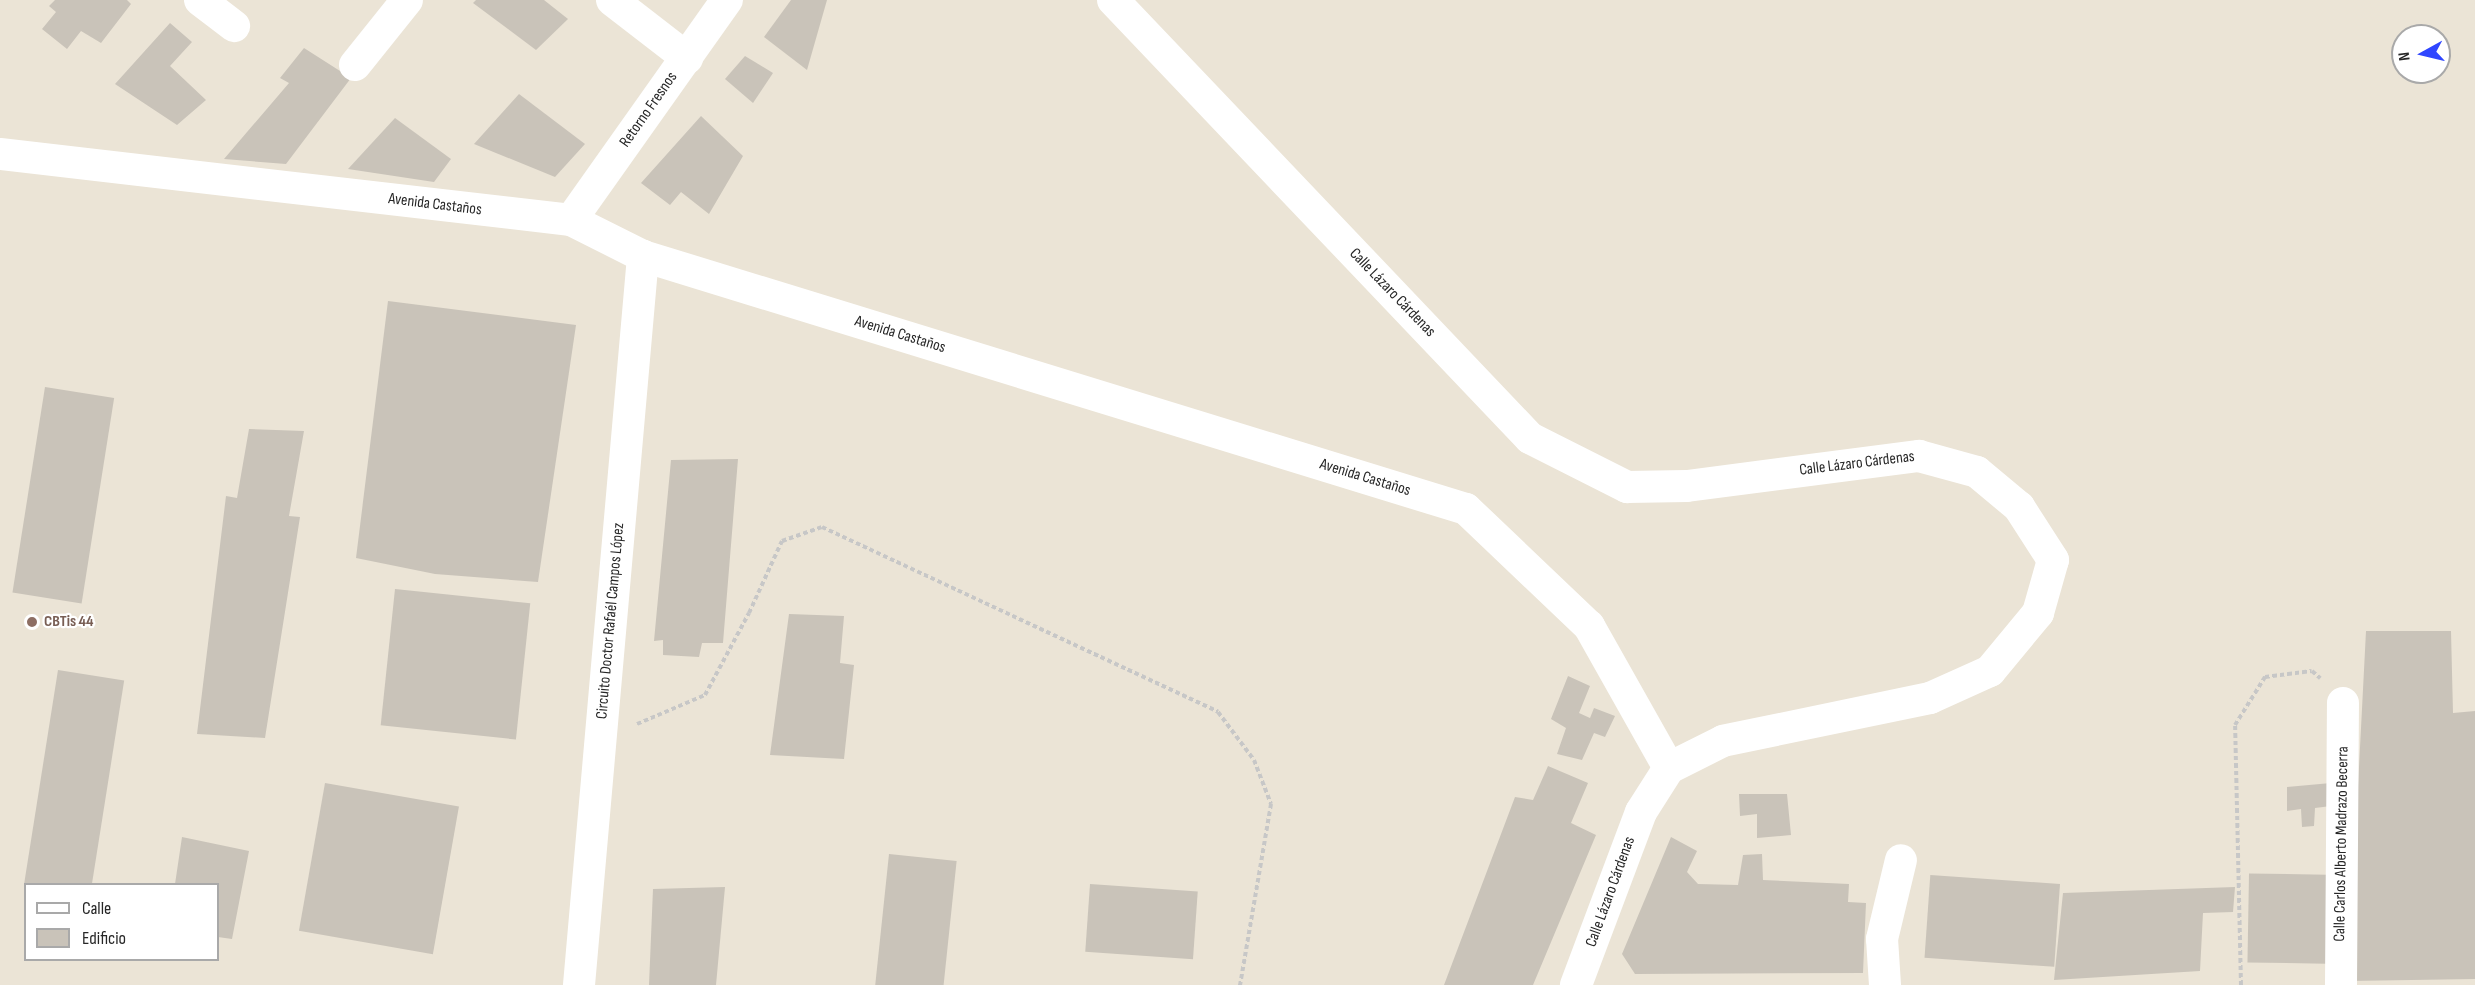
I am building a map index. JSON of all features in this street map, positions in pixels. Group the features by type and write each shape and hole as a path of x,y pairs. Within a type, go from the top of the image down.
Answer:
{"street":[{"path":"200,0 234,26"},
{"path":"355,65 407,0"},
{"path":"612,0 687,58"},
{"name":"Retorno Fresnos","path":"571,220 727,0"},
{"name":"Calle Lázaro Cárdenas","path":"1113,0 1530,438 1627,487 1687,486 1919,456 1977,472 2019,507 2053,560 2038,613 1990,671 1930,698 1723,741 1670,768 1641,812 1576,985"},
{"name":"Avenida Castaños","path":"0,154 571,220 643,256 1466,509 1588,626 1670,768"},
{"name":"Circuito Doctor Rafaél Campos López","path":"579,985 643,256"},
{"name":"Calle Carlos Alberto Madrazo Becerra","path":"2341,985 2343,702"},
{"path":"1885,985 1882,939 1901,861"}],"path":[{"path":"603,720 640,724 705,695 749,613 782,541 822,527 1218,712 1254,760 1271,804 1240,985"},
{"path":"2241,985 2235,724 2265,677 2312,671 2343,702"}],"building":[{"path":"55,0 127,0 131,4 101,43 81,31 67,49 42,29 56,12 49,6"},
{"path":"476,0 544,0 568,19 536,50 473,3"},
{"path":"791,0 827,0 807,70 764,37"},
{"path":"170,23 192,42 170,66 206,100 177,125 115,84"},
{"path":"304,48 351,78 286,164 224,159 289,83 280,78"},
{"path":"745,56 773,73 753,103 725,79"},
{"path":"519,94 585,144 555,177 474,144"},
{"path":"701,116 743,156 709,214 681,192 670,205 641,183"},
{"path":"395,118 451,159 434,182 348,169"},
{"path":"388,301 576,325 538,582 435,574 356,558"},
{"path":"45,387 114,398 82,603 12,592"},
{"path":"249,429 304,431 289,516 300,517 265,738 197,734 226,496 237,498"},
{"path":"738,459 723,643 702,643 699,657 663,655 663,640 654,641 671,460"},
{"path":"395,589 530,603 516,739 381,725"},
{"path":"789,614 844,616 840,663 854,665 844,759 770,755"},
{"path":"2366,631 2451,631 2453,713 2475,711 2475,979 2348,981"},
{"path":"58,670 124,680 92,883 24,883"},
{"path":"1568,676 1590,686 1579,713 1590,718 1594,708 1615,716 1605,737 1594,733 1582,760 1557,754 1566,728 1551,719"},
{"path":"1548,766 1588,783 1571,823 1596,835 1533,985 1444,985 1515,797 1533,800"},
{"path":"325,783 459,807 433,954 299,931"},
{"path":"2331,783 2331,806 2315,808 2314,826 2302,827 2301,809 2287,811 2287,787"},
{"path":"1739,794 1787,794 1791,835 1757,838 1757,814 1740,816"},
{"path":"182,837 249,851 232,939 219,937 219,883 175,883"},
{"path":"1671,837 1697,851 1687,872 1698,884 1738,885 1743,855 1762,854 1763,880 1849,884 1848,902 1866,903 1863,973 1635,974 1622,954"},
{"path":"889,854 957,861 944,985 875,985"},
{"path":"2249,873 2341,875 2339,964 2247,962"},
{"path":"1930,875 2060,884 2054,967 1925,958"},
{"path":"1090,884 1198,892 1193,959 1085,952"},
{"path":"725,887 716,985 649,985 653,889"},
{"path":"2235,887 2233,912 2203,913 2200,971 2054,980 2063,893"}],"place":[{"name":"CBTis 44","path":"32,622"}]}
